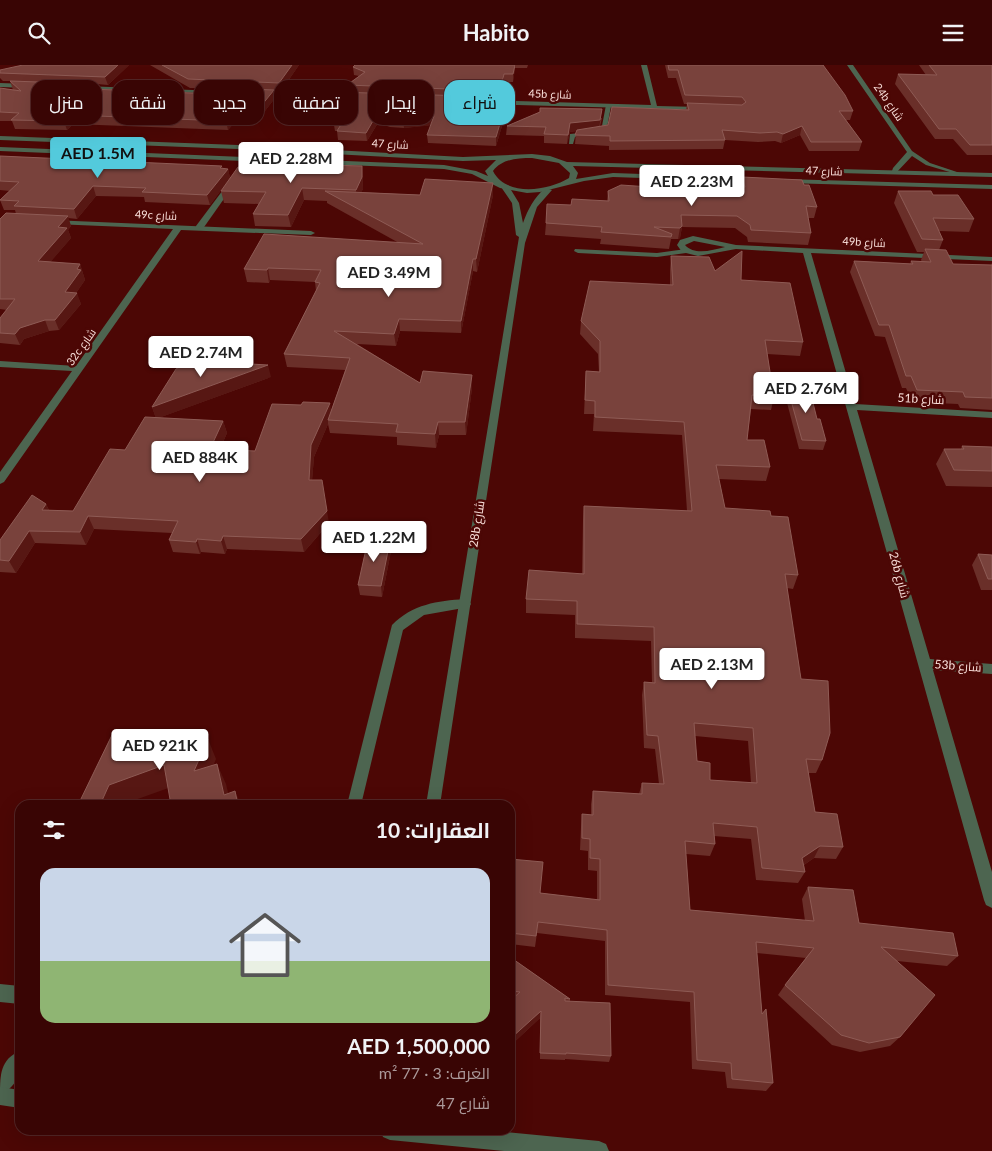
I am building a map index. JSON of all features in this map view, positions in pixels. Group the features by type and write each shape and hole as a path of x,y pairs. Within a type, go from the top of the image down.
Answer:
{"street":[{"path":"644,65 654,107"},
{"name":"24b شارع","path":"850,65 910,152 928,164 962,175"},
{"path":"0,85 31,86"},
{"path":"102,89 194,92"},
{"name":"45b شارع","path":"515,103 708,109"},
{"path":"571,143 572,135 604,132 608,106"},
{"name":"شارع 47","path":"0,138 238,147 463,159 543,156 567,164 992,175"},
{"name":"شارع 47","path":"0,149 444,167 474,172 505,187 533,191 548,190"},
{"path":"893,173 895,168 906,162 910,152"},
{"path":"496,183 490,177 489,171 492,166 509,158"},
{"path":"199,228 249,159"},
{"path":"566,184 572,179 574,173 567,164"},
{"path":"548,190 582,179 613,175 768,180"},
{"name":"شارع 47","path":"778,181 992,187"},
{"name":"28b شارع","path":"505,187 513,194 517,204 521,243"},
{"name":"28b شارع","path":"434,800 521,243 532,209 548,190"},
{"name":"49c شارع","path":"50,221 311,233"},
{"name":"32c شارع","path":"0,480 180,227"},
{"name":"49b شارع","path":"736,247 703,253 686,251 681,245 683,242 693,238 736,247 992,259"},
{"name":"26b شارع","path":"806,250 992,900"},
{"path":"578,251 657,255 686,251"},
{"path":"0,364 79,369"},
{"name":"51b شارع","path":"850,407 992,415"},
{"path":"355,800 397,628 416,611 430,606 465,604"},
{"name":"53b شارع","path":"923,664 992,669"},
{"path":"0,993 15,994"},
{"path":"0,1085 15,1066"},
{"path":"0,1096 15,1098"},
{"path":"440,1135 599,1151"}],"building":[{"path":"23,65 118,65 105,77 0,73 0,70"},
{"path":"162,65 292,65 281,80 274,80 274,83 264,82 264,80 188,79"},
{"path":"355,65 515,65 513,74 504,74 503,80 444,80 444,89 434,88 434,80 368,80 368,86 358,85 358,80 354,80 365,72 353,67"},
{"path":"668,65 823,65 845,95 853,111 839,111 862,142 811,142 802,126 783,134 777,132 760,133 722,130 725,140 610,141 610,136 575,135 577,130 608,125 612,107 689,110 687,103 742,105 746,102 742,97 685,95 678,70 669,70"},
{"path":"929,65 992,65 992,145 970,145 956,129 939,129 898,74 937,75"},
{"path":"10,81 31,82 31,120 11,120 19,113 0,112 0,88 21,91"},
{"path":"102,89 112,90 112,117 102,116"},
{"path":"264,90 274,90 264,102"},
{"path":"184,93 194,93 194,120 184,119"},
{"path":"358,93 368,93 368,125 371,125 366,133 337,131 341,125 358,125"},
{"path":"434,95 444,95 444,125 500,125 496,137 427,135 431,125 434,125"},
{"path":"540,108 602,109 600,120 570,123 568,135 544,134 546,127 507,126 515,125 515,123 540,112"},
{"path":"0,156 222,166 220,168 228,169 207,195 142,192 146,188 93,186 74,209 14,206 19,201 0,200 19,182 0,181"},
{"path":"326,165 362,166 362,177 356,190 302,188 288,215 253,214 266,192 221,191 238,167 302,168 325,167"},
{"path":"742,177 802,180 804,185 809,185 817,207 806,206 811,233 751,230 750,225 737,216 681,215 682,226 680,228 654,227 672,234 671,237 601,232 602,227 546,223 547,204 571,205 572,199 609,201 608,191 621,185 679,189 678,185 745,187"},
{"path":"425,179 493,183 476,259 473,259 461,321 399,319 394,334 334,331 420,383 423,371 472,375 465,422 438,422 435,434 396,432 398,424 328,420 350,358 284,354 320,283 315,282 321,270 244,269 264,234 423,244 325,191 420,195"},
{"path":"898,191 931,191 933,195 958,195 974,219 933,218 943,240 922,239"},
{"path":"6,213 68,216 58,227 67,228 38,261 80,264 77,269 81,270 65,292 77,293 55,320 45,320 20,328 15,334 0,333 0,318 15,299 0,299 0,219"},
{"path":"925,249 946,250 953,264 992,265 992,398 965,397 963,392 917,390 911,376 906,376 889,325 879,325 854,261 913,264 911,261 931,262"},
{"path":"742,251 741,280 790,283 803,342 765,340 774,397 752,395 747,440 764,440 770,467 716,465 725,508 770,511 771,516 788,517 798,575 785,574 801,679 828,681 830,733 822,760 806,759 815,812 837,814 843,847 820,846 802,858 805,872 762,868 757,827 713,823 715,844 685,841 690,910 814,921 808,887 853,890 859,923 953,933 958,956 881,947 935,995 900,1037 869,1043 841,1035 785,985 814,948 756,942 762,1014 766,1009 773,1083 732,1079 731,1063 697,1060 694,992 608,985 607,930 538,922 536,936 515,934 515,859 543,862 540,893 600,900 600,859 590,858 590,839 582,838 582,814 593,815 593,791 642,794 642,783 664,784 658,736 647,735 644,682 655,683 654,627 577,624 577,601 526,599 529,570 584,574 584,506 692,511 684,422 595,417 595,401 585,400 586,371 600,372 600,341 581,321 590,281 673,285 671,256 709,257 715,271","holes":["694,723 753,728 757,783 710,780 710,763 697,761"]},
{"path":"189,362 268,365 152,407 176,369"},
{"path":"787,386 809,387 817,419 820,419 826,441 802,440"},
{"path":"303,402 330,403 311,445 309,480 322,480 327,511 301,539 223,536 221,541 197,539 196,542 169,540 178,521 88,516 80,532 29,531 9,561 0,560 0,540 32,495 46,504 42,510 73,511 110,449 125,450 145,417 223,421 210,449 255,451 272,404 301,405"},
{"path":"962,446 992,447 992,471 954,470 944,449 964,449"},
{"path":"368,540 390,541 381,586 358,585"},
{"path":"978,554 992,555 992,579 988,579"},
{"path":"112,735 124,740 208,739 194,771 217,764 224,795 235,791 237,800 170,800 164,765 109,785 102,800 80,800"},
{"path":"515,960 570,999 565,998 565,1001 610,1003 611,1056 540,1053 541,1011 515,1034 515,996 520,992 515,992"}]}
